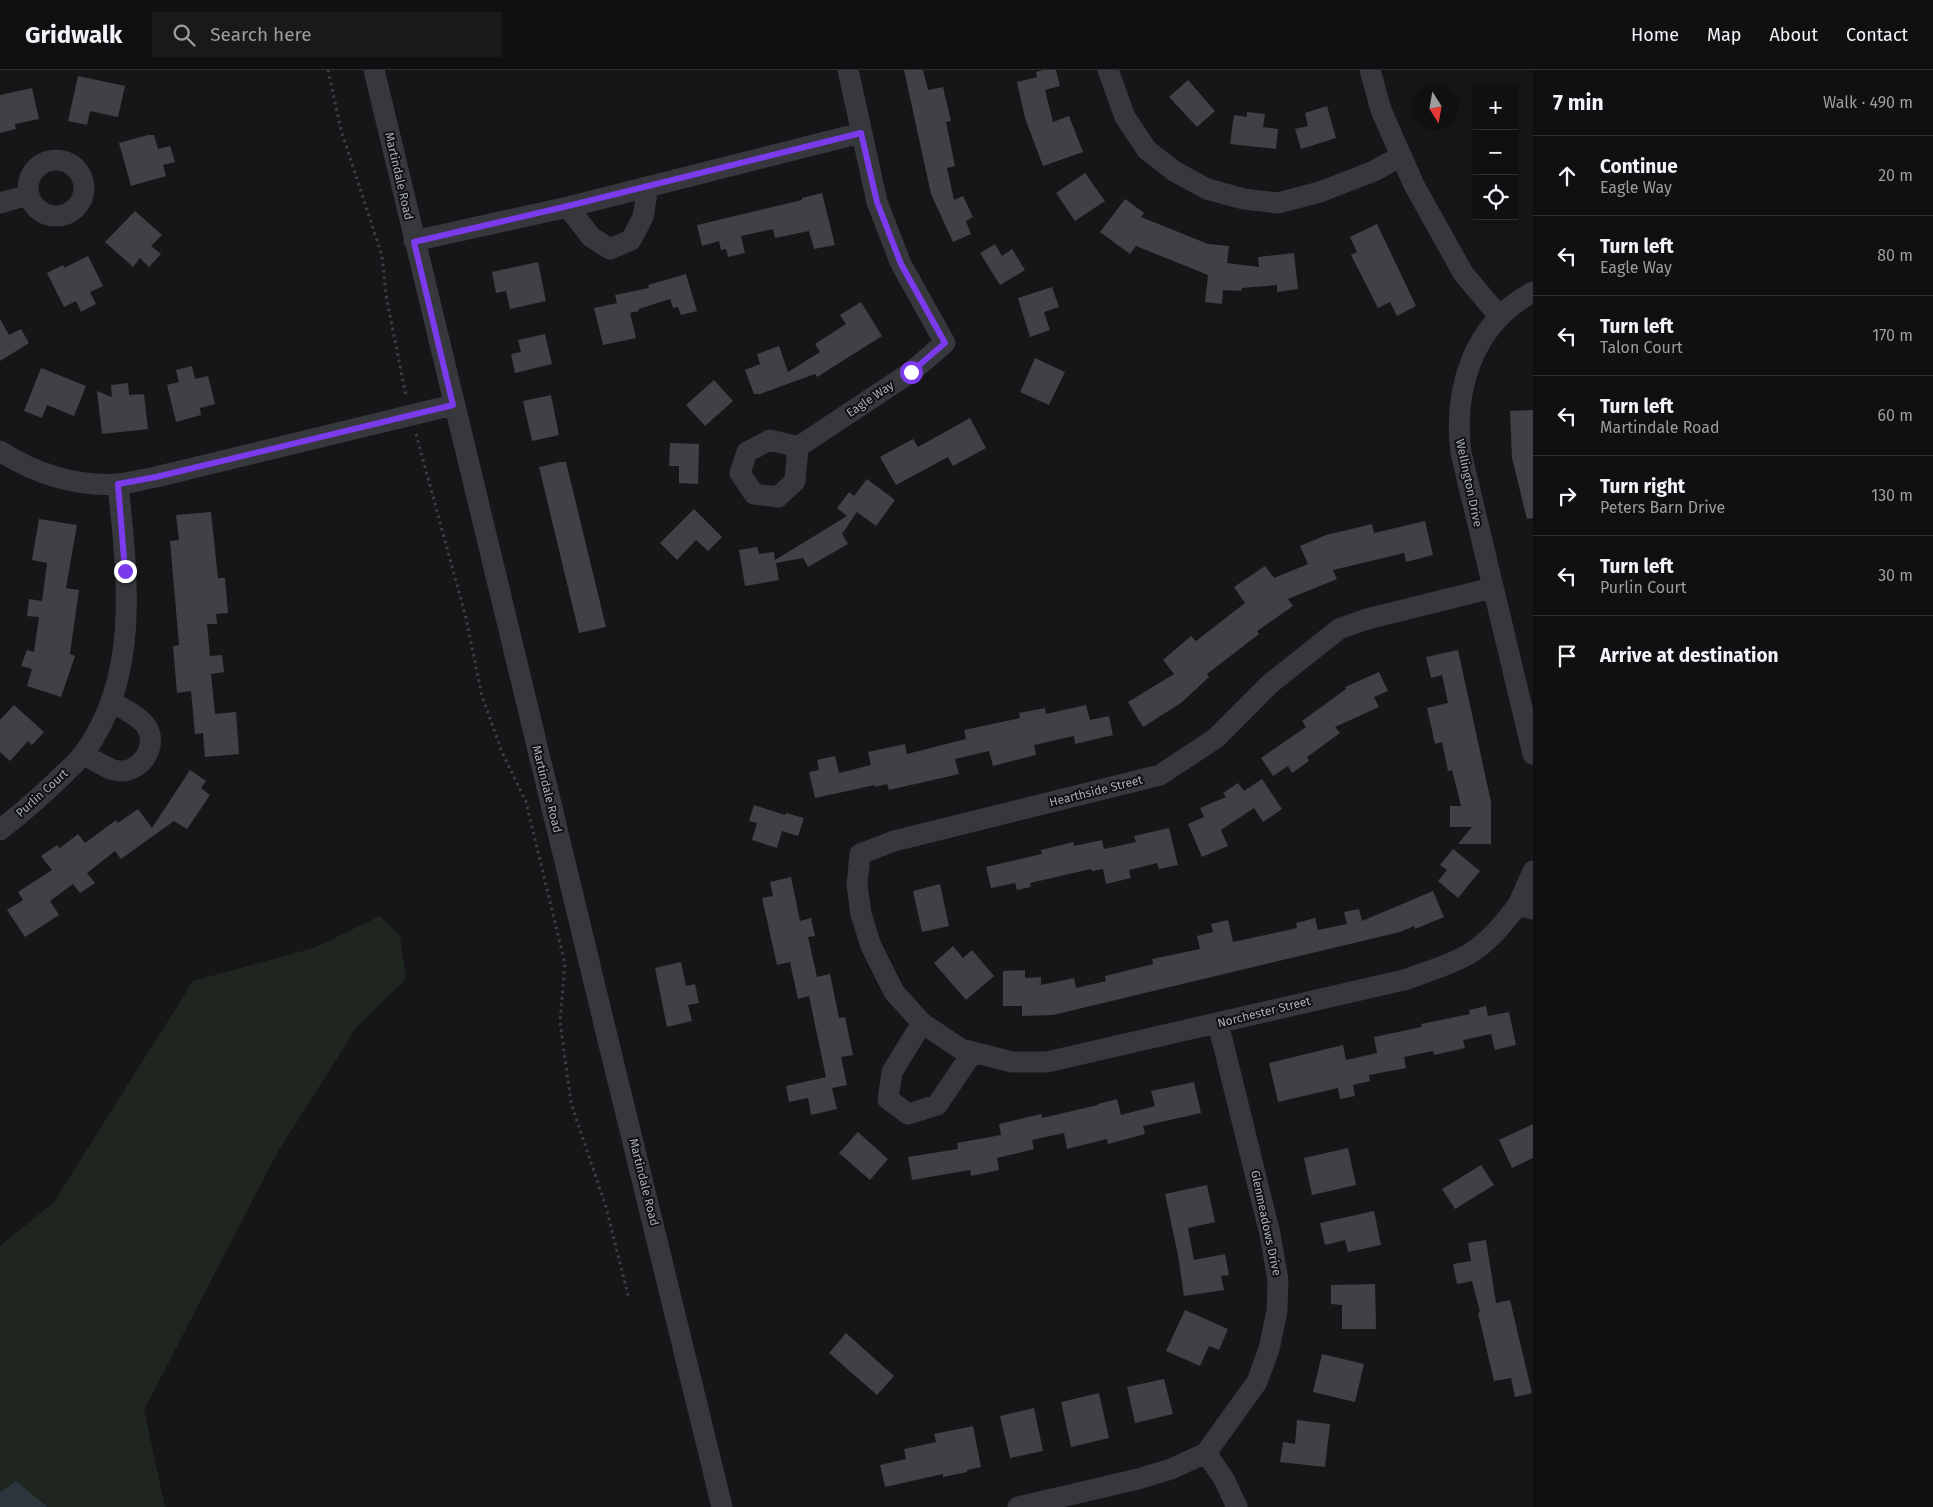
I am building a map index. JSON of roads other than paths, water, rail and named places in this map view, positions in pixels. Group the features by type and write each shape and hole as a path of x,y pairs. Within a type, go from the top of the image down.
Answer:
{"street":[{"name":"Martindale Road","path":"374,70 453,405 722,1507"},
{"name":"Eagle Way","path":"798,447 911,372 945,343 901,264 877,202 848,70"},
{"path":"1108,70 1126,117 1147,150 1174,170 1207,189 1244,199 1278,203 1320,192 1374,171 1401,156"},
{"path":"1370,70 1381,110 1414,185 1463,273 1499,316"},
{"path":"414,242 648,187 861,133"},
{"path":"568,206 591,237 610,249 631,240 643,217 648,187"},
{"path":"0,203 28,195"},
{"name":"Wellington Drive","path":"1533,292 1499,316 1478,346 1466,372 1459,405 1458,431 1461,453 1492,588 1533,754"},
{"path":"0,450 15,461 54,477 86,483 118,484 156,477 453,405"},
{"name":"Purlin Court","path":"0,830 83,755 97,734 117,684 124,655 126,629 125,571 118,484"},
{"name":"Hearthside Street","path":"942,1037 922,1023 894,992 871,946 861,914 857,885 860,854 894,840 1160,775 1216,738 1271,683 1339,629 1367,619 1492,588"},
{"path":"83,755 115,770 128,771 140,765 147,754 150,742 146,726 133,714 110,702"},
{"path":"1526,907 1533,871"},
{"name":"Norchester Street","path":"942,1037 961,1050 1012,1062 1047,1062 1408,979 1469,954 1526,907"},
{"name":"Glenmeadows Drive","path":"1018,1507 1138,1479 1171,1469 1206,1453 1257,1382 1269,1349 1275,1320 1278,1280 1270,1234 1218,1022"},
{"path":"922,1023 892,1072 888,1099 908,1114 937,1105 973,1052"},
{"path":"1206,1453 1224,1478 1237,1507"}]}
